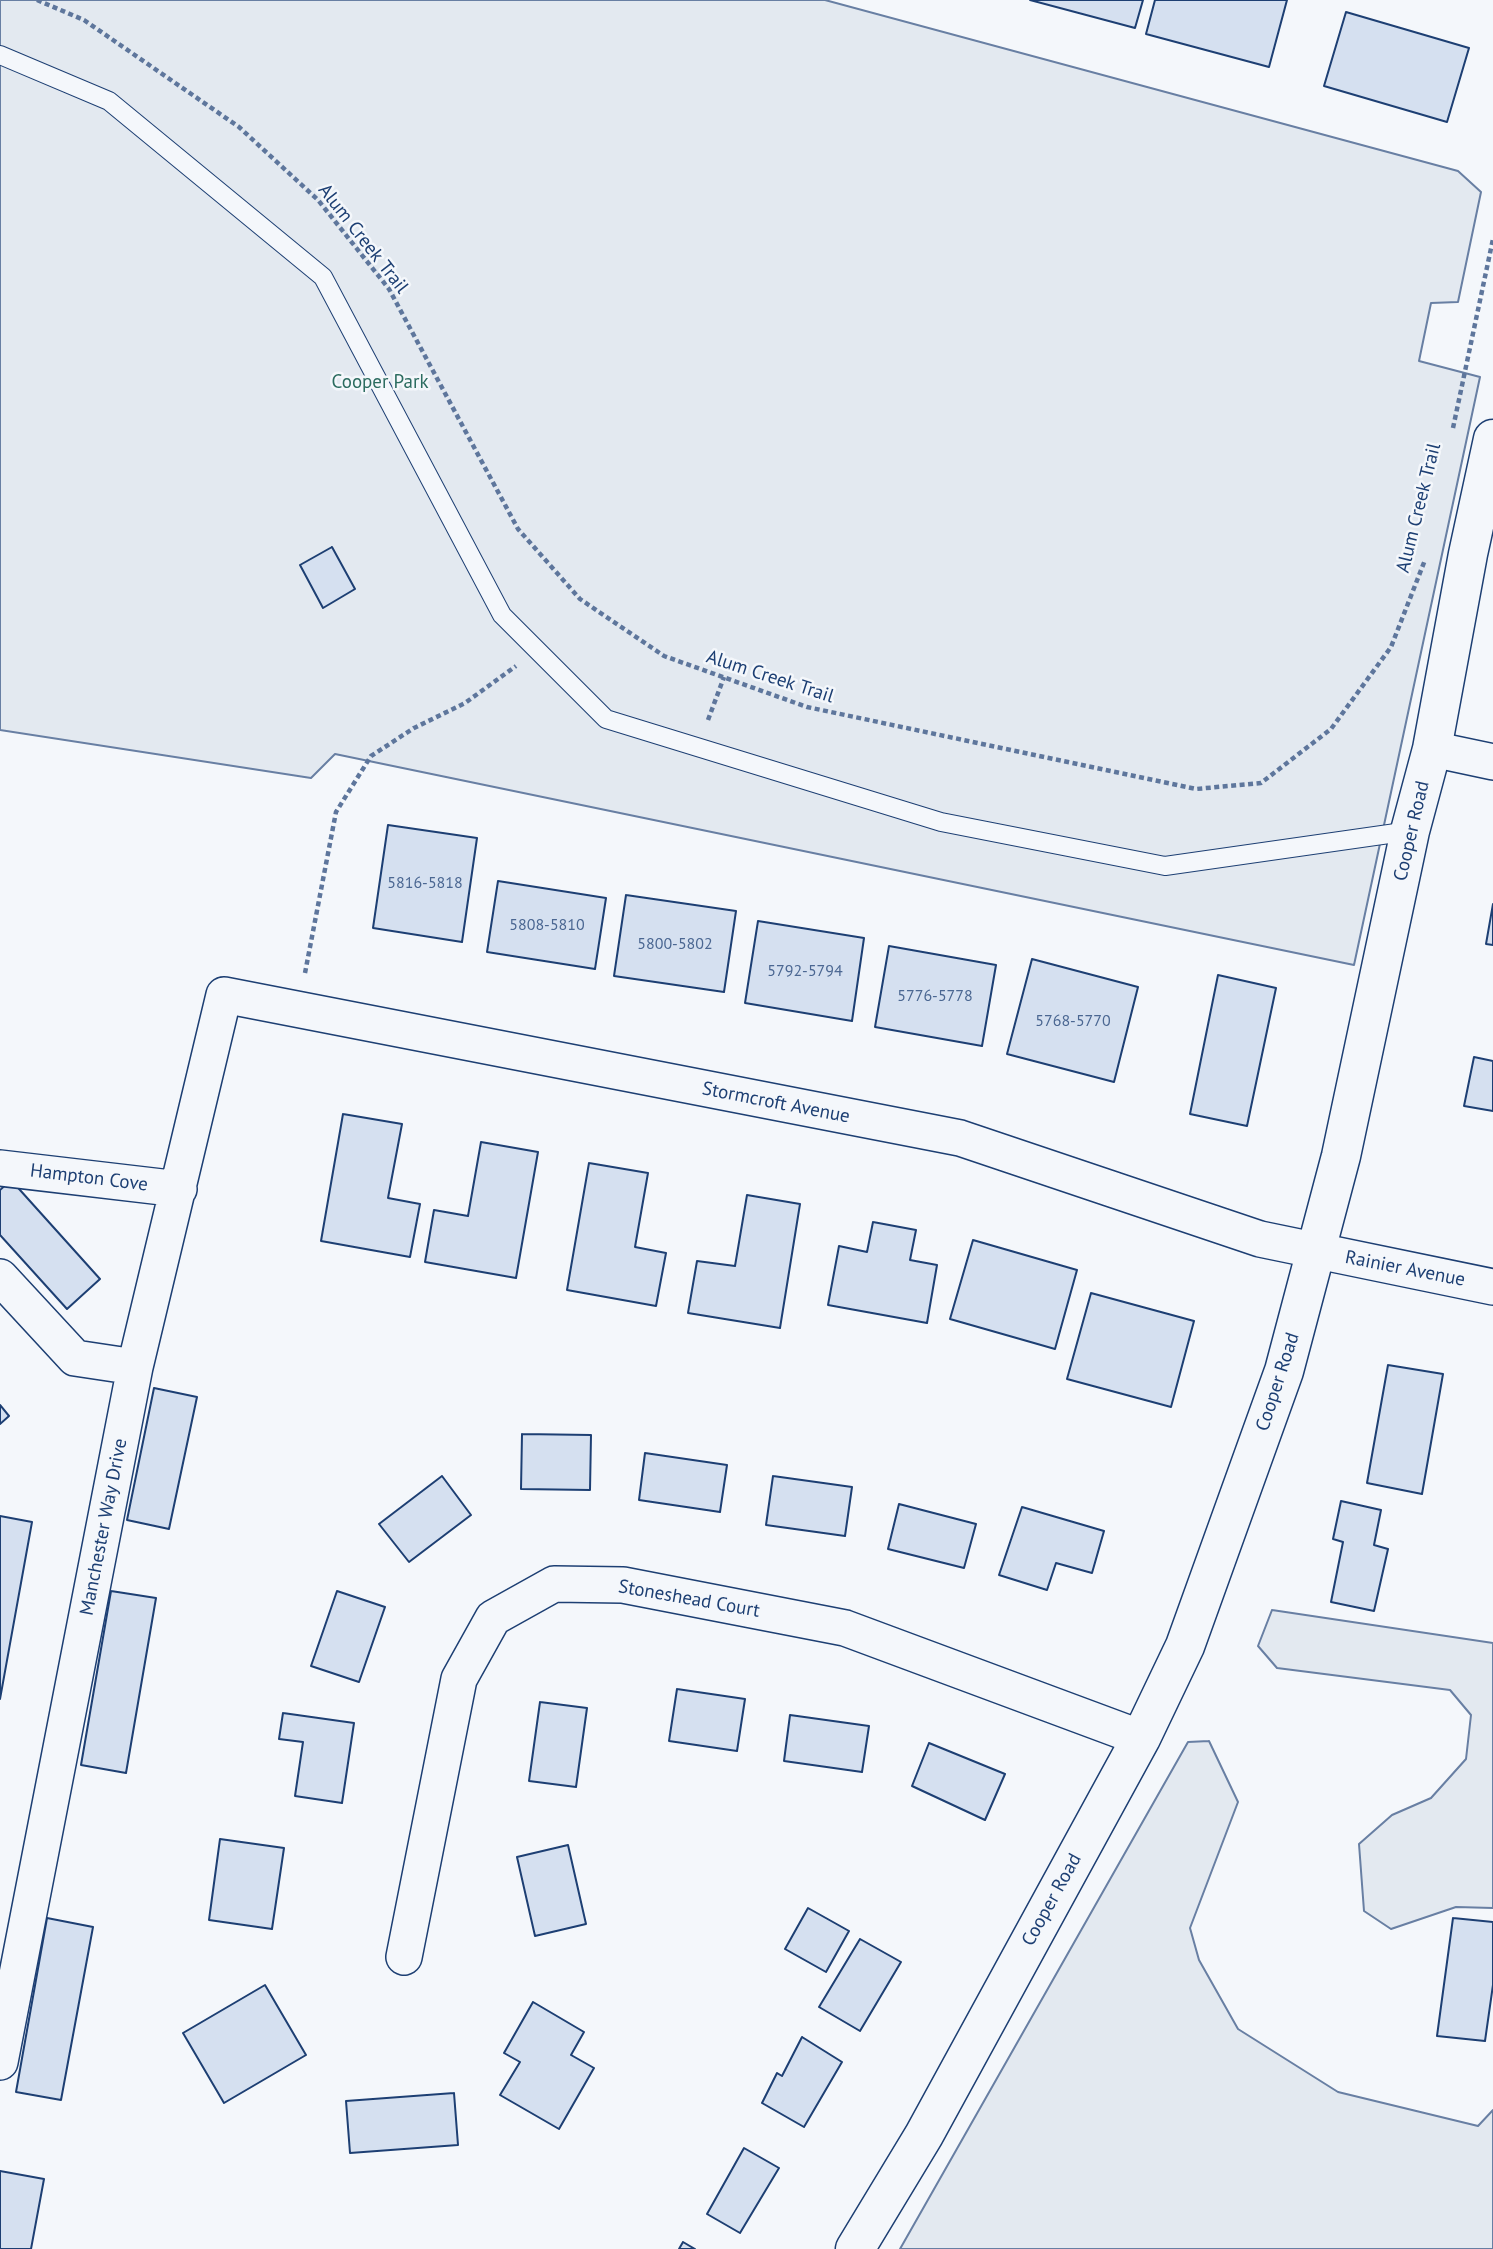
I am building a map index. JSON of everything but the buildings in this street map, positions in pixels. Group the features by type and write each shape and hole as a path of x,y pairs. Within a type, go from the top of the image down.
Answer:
{"street":[{"name":"Cooper Road","path":"855,2249 924,2135 1141,1738 1185,1646 1284,1371 1342,1156 1410,831 1432,749 1468,554 1493,439"},
{"path":"1432,749 1493,762"},
{"name":"Stormcroft Avenue","path":"224,995 298,1012 960,1138 1260,1238 1318,1252"},
{"name":"Manchester Way Drive","path":"0,2062 135,1367 224,995"},
{"name":"Hampton Cove","path":"0,1168 179,1189"},
{"name":"Rainier Avenue","path":"1318,1252 1493,1287"},
{"path":"0,1277 75,1358 135,1367"},
{"name":"Stoneshead Court","path":"404,1957 458,1679 493,1618 554,1584 623,1585 845,1628 1141,1738"}],"lane":[{"path":"0,55 109,101 323,277 502,615 606,719 941,822 1166,866 1410,831"}],"path":[{"name":"Alum Creek Trail","path":"37,0 83,20 239,127 318,200 389,289 518,528 580,599 664,656 807,707 1196,789 1261,783 1331,729 1391,647 1427,547"},
{"name":"Alum Creek Trail","path":"1450,440 1493,239"},
{"path":"298,1012 336,812 371,756 414,728 465,703 513,669 534,646"},
{"path":"698,747 724,677"}],"green space":[{"name":"Cooper Park","path":"0,0 825,0 1458,171 1481,192 1458,302 1431,303 1419,361 1480,377 1354,965 335,754 311,778 0,730"},
{"path":"1272,1610 1493,1643 1493,1908 1456,1907 1391,1929 1364,1911 1359,1844 1392,1815 1431,1798 1466,1759 1471,1715 1450,1690 1277,1668 1258,1646"},
{"path":"1209,1741 1238,1802 1190,1928 1199,1960 1238,2029 1338,2092 1478,2126 1493,2110 1493,2249 900,2249 1188,1742"}]}
